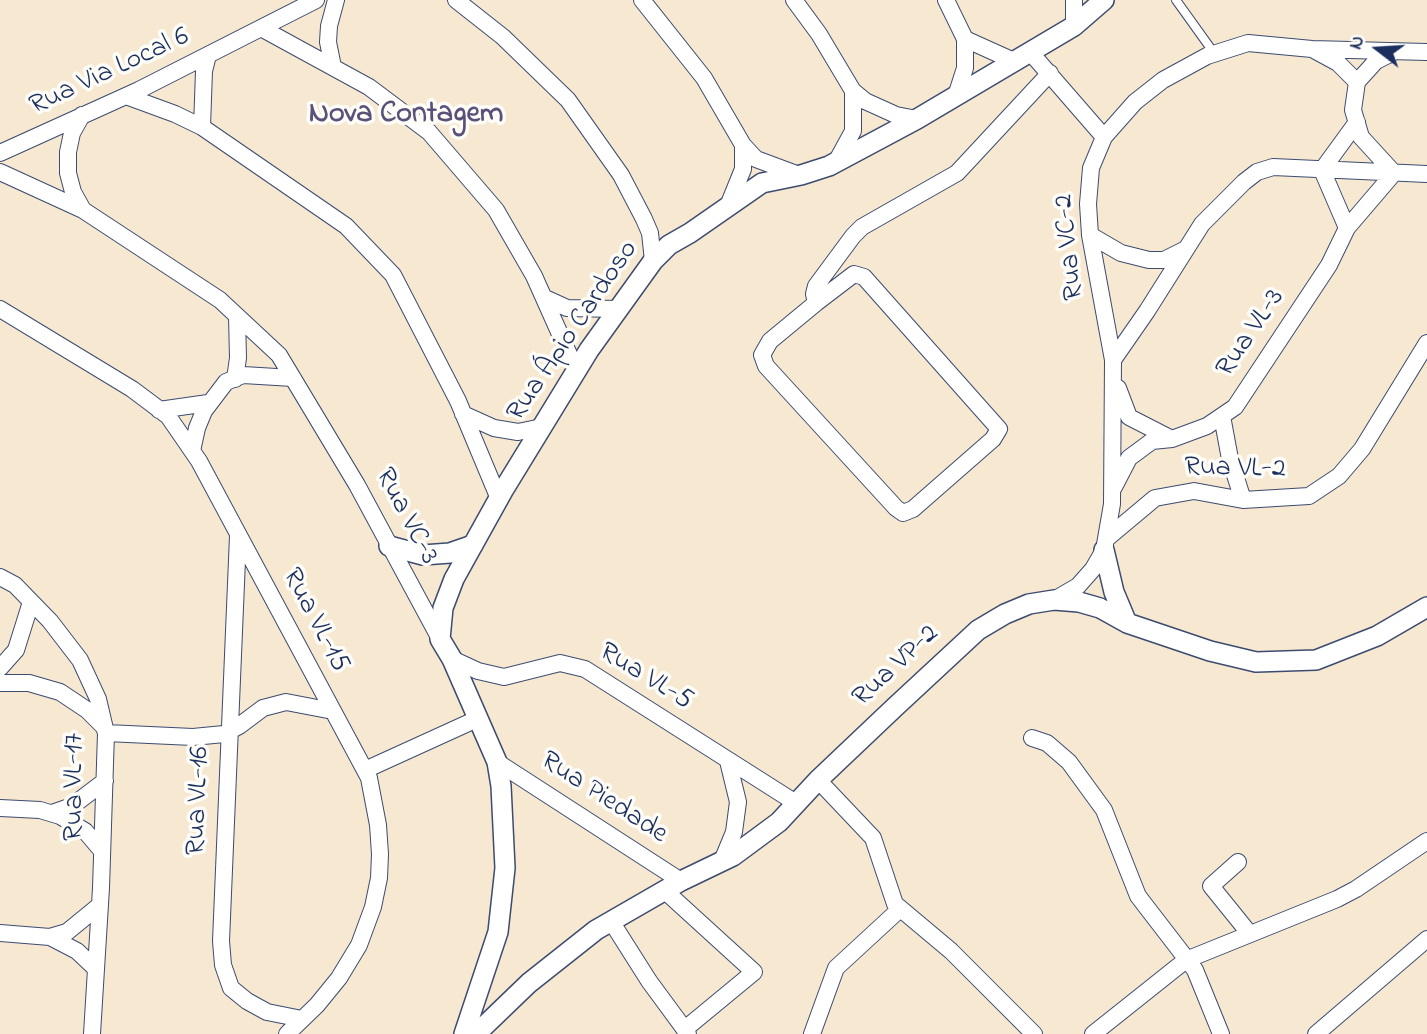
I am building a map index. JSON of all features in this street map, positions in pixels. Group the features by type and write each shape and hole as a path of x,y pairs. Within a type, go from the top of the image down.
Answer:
{"street":[{"name":"Rua Via Local 6","path":"0,153 126,96 316,0"},
{"path":"333,67 328,42 336,0"},
{"path":"457,0 503,37 568,100 621,176 644,219 650,233 653,261"},
{"path":"642,0 704,78 743,145 756,159 800,176"},
{"path":"794,0 819,34 853,91 865,101 897,115 917,119"},
{"path":"946,0 965,39 965,68 956,96"},
{"path":"1074,0 1074,26"},
{"name":"Rua Ápio Cardoso","path":"440,639 443,608 454,579 499,499 576,370 653,261 669,245 762,183 800,176 835,162 917,119 1074,26 1104,0"},
{"path":"261,28 369,86 429,132 496,210 534,276 576,370"},
{"path":"965,39 977,47 1023,58 1050,73 1104,137"},
{"name":"Rua VC-2","path":"1054,600 1078,586 1093,569 1105,544 1112,504 1113,360 1090,234 1088,204 1091,168 1104,137 1135,102 1153,88 1214,54 1248,43 1312,49 1427,52"},
{"path":"1312,49 1338,63 1357,82"},
{"path":"1394,173 1361,137 1353,110 1357,82 1376,61 1395,52"},
{"path":"202,127 203,84 208,55"},
{"path":"816,303 816,286 862,227 957,173 1050,73"},
{"path":"835,162 853,131 853,91"},
{"path":"126,96 202,127 346,226 393,275 463,414 499,499"},
{"path":"82,115 72,133 68,163 73,192 83,210"},
{"path":"1322,170 1357,122"},
{"path":"728,207 743,169 743,145"},
{"path":"1113,360 1202,224 1257,172 1273,167 1427,174"},
{"path":"1322,170 1347,228"},
{"name":"Rua VC-3","path":"0,172 83,210 220,300 279,355 357,485 452,659 497,762 505,868 498,932 464,1034"},
{"name":"Rua VL-3","path":"1112,489 1129,458 1152,441 1172,439 1207,426 1235,407 1329,265 1347,228 1394,173"},
{"path":"644,219 653,228 665,233 690,233"},
{"path":"1090,234 1121,253 1149,260 1164,260 1188,248"},
{"path":"854,274 864,278 999,429 993,439 904,513 896,508 766,366 762,355 770,341 816,303 854,274"},
{"path":"545,299 567,308 618,309"},
{"name":"Rua VL-15","path":"0,309 132,389 168,416 192,451 365,770 371,790 379,844 379,878 373,907 359,945 340,978 287,1034"},
{"path":"235,379 238,358 237,316"},
{"name":"Rua VL-2","path":"1105,544 1155,498 1194,491 1244,500 1309,496 1339,476 1362,449 1427,343"},
{"path":"192,451 197,428 208,404 226,382 243,375 293,378"},
{"path":"1114,379 1129,417 1172,439"},
{"path":"159,410 208,404"},
{"path":"463,414 494,428 518,432 542,428"},
{"path":"1222,416 1230,459 1244,500"},
{"name":"Rua VL-16","path":"238,535 221,940 223,965 231,988 247,1001 267,1012 302,1019"},
{"path":"1105,544 1114,592 1127,623"},
{"path":"389,546 423,555 450,552 473,545"},
{"name":"Rua VL-17","path":"0,577 15,585 31,601 80,660 98,699 106,733 100,905 96,969 88,1030"},
{"name":"Rua VP-2","path":"477,1034 529,984 596,930 673,886 733,856 779,822 818,780 978,630 1004,614 1029,604 1054,600 1079,602 1100,608 1127,623 1209,650 1256,662 1316,660 1377,636 1427,608"},
{"path":"0,668 16,650 31,601"},
{"name":"Rua VL-5","path":"452,659 478,671 504,677 560,663 586,669 796,803"},
{"path":"0,683 29,683 60,692 87,710 104,727 106,733 193,737 224,734 263,708 286,702 332,710"},
{"path":"365,770 477,719"},
{"path":"1032,738 1048,743 1069,762 1104,810 1138,896 1195,970 1221,1034"},
{"path":"722,861 734,831 738,802 728,761"},
{"name":"Rua Piedade","path":"497,762 673,886 754,972 687,1032"},
{"path":"818,780 873,838 895,904 951,951 1034,1034"},
{"path":"52,813 72,806 105,781"},
{"path":"0,808 52,813 85,831 102,851"},
{"path":"1093,1034 1186,960 1356,889 1427,841"},
{"path":"1238,862 1211,886 1249,933"},
{"path":"0,933 50,937 66,932 100,905"},
{"path":"812,1034 836,968 900,909"},
{"path":"611,921 649,981 687,1032"},
{"path":"50,937 77,951 96,969"},
{"path":"1316,1034 1424,944"}],"lane":[{"path":"1176,0 1214,54"}],"district":[{"name":"Nova Contagem","path":"406,116"}]}
